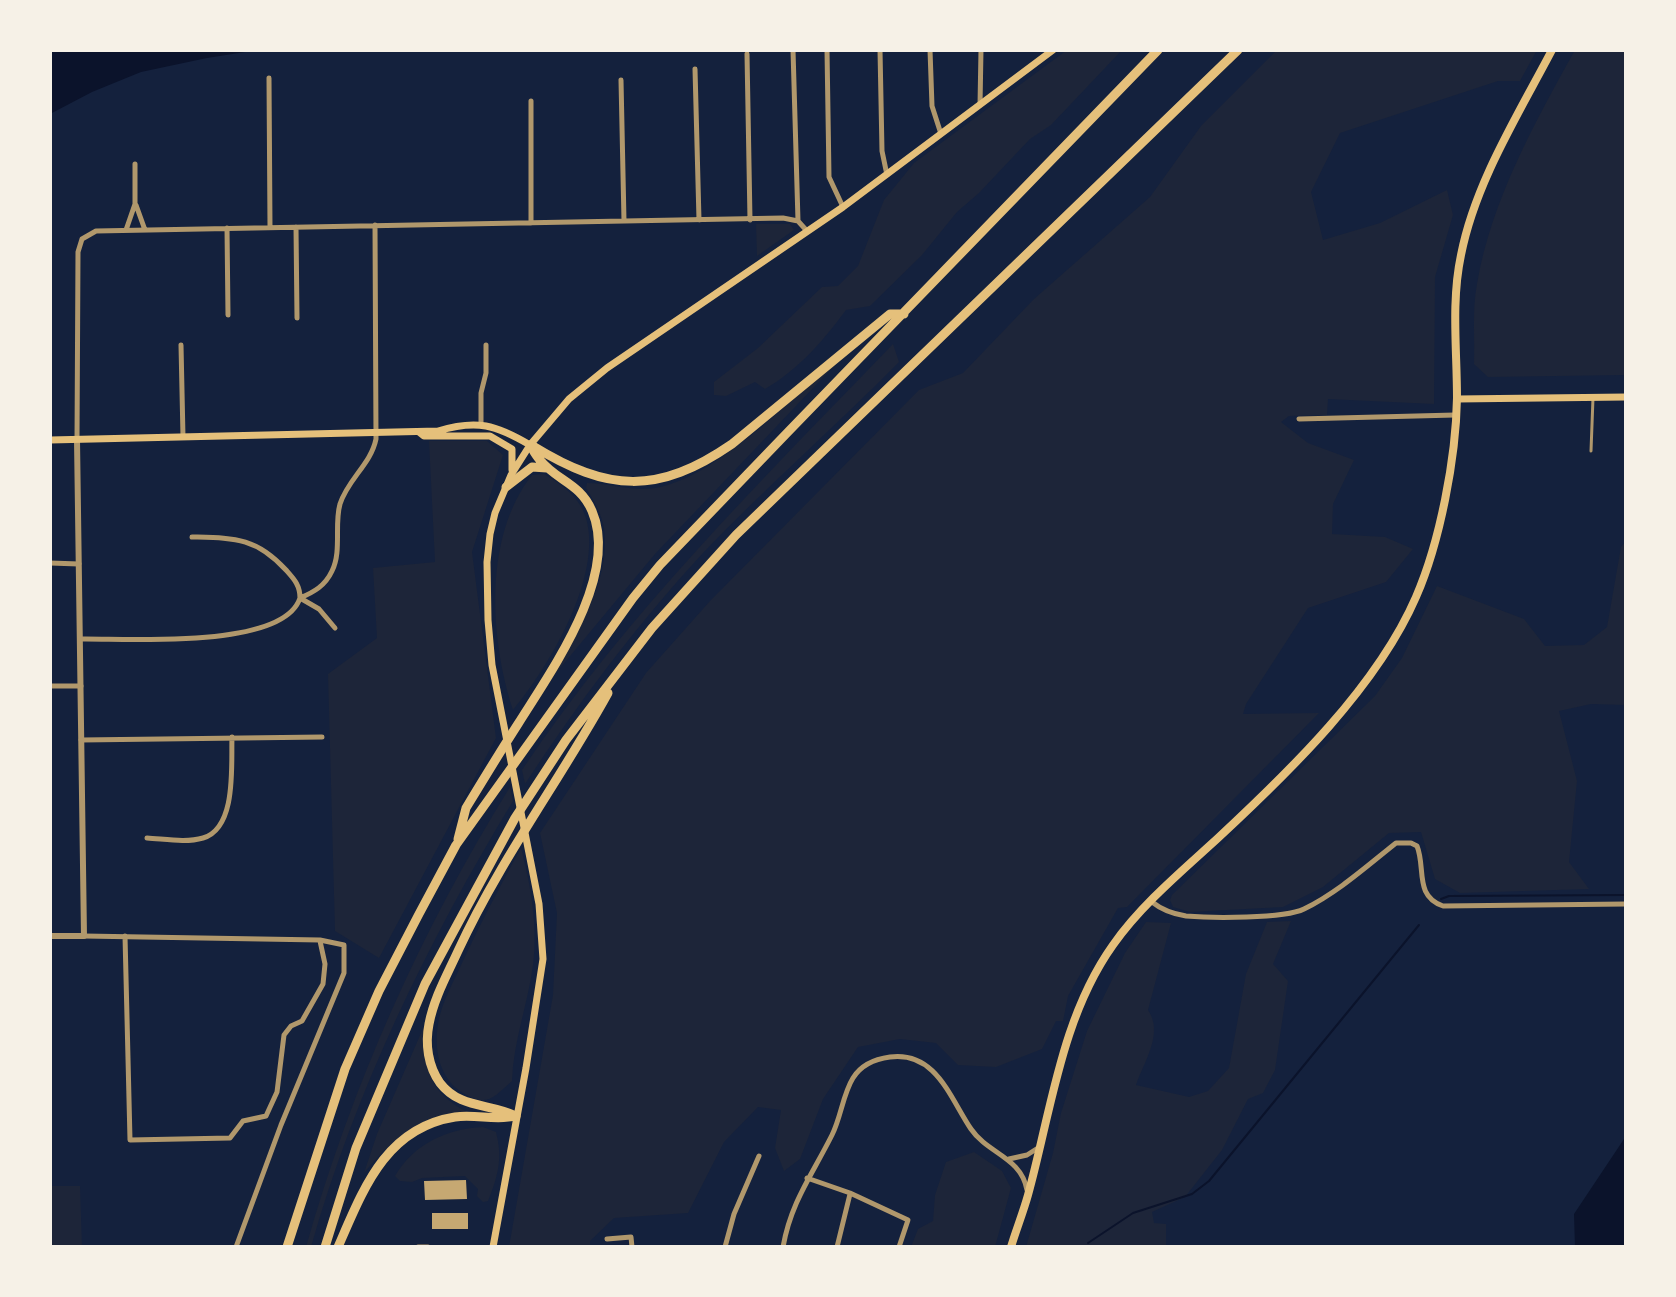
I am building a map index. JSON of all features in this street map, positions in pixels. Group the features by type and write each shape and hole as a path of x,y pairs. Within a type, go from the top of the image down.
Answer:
{"highway":[{"path":"287,1247 345,1069 385,979 456,845 633,598 660,565 1158,50"},
{"path":"325,1247 356,1148 398,1042 447,940 515,818 566,740 661,617 746,525 1238,50"},
{"path":"530,445 566,466 605,479 643,481 679,474 732,444 890,314 904,314"},
{"path":"456,845 466,808 556,662 581,613 595,573 599,539 592,512 577,488 540,461 530,445"},
{"path":"506,487 532,467 550,469"},
{"path":"516,1116 465,1103 444,1088 430,1062 429,1023 436,1000 500,869 583,738 622,667"},
{"path":"338,1247 372,1173 387,1153 407,1136 429,1124 453,1117 504,1119 516,1116"}],"main road":[{"path":"493,1247 529,1055 543,959 541,914 535,878 492,665 487,562 495,513 511,475 530,445 569,399 607,368 843,207 1053,50"},
{"path":"1011,1247 1028,1195 1073,1021 1113,944 1323,732 1362,687 1394,639 1415,599 1449,479 1457,399 1455,297 1467,227 1492,166 1552,50"},
{"path":"1457,399 1626,397"},
{"path":"50,440 418,431 481,425 496,426 530,445"},
{"path":"418,431 424,436 495,438 512,449 511,475"}],"street":[{"path":"793,50 798,221 807,231"},
{"path":"827,50 829,177 843,207"},
{"path":"880,50 882,151 887,175"},
{"path":"930,50 932,106 941,134"},
{"path":"980,105 981,50"},
{"path":"747,54 750,220"},
{"path":"695,69 699,220"},
{"path":"269,78 270,227"},
{"path":"621,80 624,221"},
{"path":"531,101 531,223"},
{"path":"126,230 135,204 135,164"},
{"path":"135,204 145,230"},
{"path":"84,936 77,440 78,261 82,239 96,231 126,230 798,221"},
{"path":"300,598 322,586 332,572 340,505 370,456 377,432 375,225"},
{"path":"296,227 297,318"},
{"path":"227,228 228,315"},
{"path":"181,345 183,438"},
{"path":"481,425 486,345"},
{"path":"1299,419 1455,415"},
{"path":"80,639 243,634 280,621 294,610 300,598 299,587 260,547 238,539 192,537"},
{"path":"50,563 79,564"},
{"path":"300,598 319,609 335,628"},
{"path":"50,686 81,686"},
{"path":"147,838 204,838 220,826 229,800 232,737"},
{"path":"81,740 322,737"},
{"path":"1152,902 1161,909 1186,916 1298,912 1358,873 1396,843 1403,842 1417,846 1421,856 1421,883 1431,899 1443,906 1626,904"},
{"path":"50,936 320,940 344,945 344,973 281,1125 236,1247"},
{"path":"125,936 130,1140 230,1138 243,1121 266,1116 277,1092 284,1035 291,1026 302,1021 323,984 325,964 320,940"},
{"path":"783,1247 794,1204 832,1135 851,1082 862,1068 874,1060 896,1056 922,1063 946,1086 978,1138 989,1149 1008,1159 1021,1173 1028,1195"},
{"path":"1008,1159 1027,1155 1038,1148"},
{"path":"725,1247 734,1214 759,1156"},
{"path":"807,1178 850,1193 908,1220 899,1247"},
{"path":"837,1247 850,1193"},
{"path":"607,1239 631,1237 632,1247"},
{"path":"418,1247 428,1247"}],"lane":[{"path":"1591,451 1593,398"}],"shaded area":[{"path":"50,50 258,50 141,72 50,114"},
{"path":"1067,50 1122,50 1051,125 1030,139 957,212 922,255 870,306 846,310 810,354 765,389 755,382 726,396 714,395 714,382 758,348 822,287 838,286 858,266 884,200 914,163"},
{"path":"1277,50 1537,50 1520,81 1498,81 1340,133 1311,192 1323,240 1380,223 1447,190 1453,215 1435,277 1434,404 1328,399 1327,415 1289,416 1281,422 1308,443 1354,460 1333,504 1332,534 1385,537 1413,549 1386,582 1308,608 1246,704 1243,714 1319,713 1127,907 1118,908 1068,996 1063,1021 1056,1021 1042,1049 996,1067 958,1065 936,1043 900,1039 858,1047 823,1099 800,1159 784,1171 775,1148 781,1110 758,1107 724,1142 688,1213 614,1218 590,1241 590,1247 509,1247 553,995 557,913 540,833 646,673 710,601 919,390 963,373 1034,299 1150,197 1201,126"},
{"path":"1575,50 1626,50 1626,375 1488,377 1474,364 1475,303 1484,253 1516,163"},
{"path":"756,224 790,224 794,230 757,256"},
{"path":"893,344 899,362 751,504 679,580 609,665 525,784 522,770 606,656 651,602 746,497"},
{"path":"834,362 835,365 655,554 546,685 588,610 602,570 604,528 586,488 587,483 641,489 682,480 752,435"},
{"path":"429,441 487,441 503,455 472,552 496,738 379,958 335,931 328,674 377,638 373,568 435,562"},
{"path":"544,474 569,492 583,510 589,541 587,566 580,593 556,646 513,710 499,652 496,621 498,558 516,500 532,475"},
{"path":"1626,541 1626,705 1591,704 1559,711 1577,781 1569,862 1589,889 1460,893 1435,879 1421,832 1389,833 1323,887 1283,907 1190,912 1173,907 1170,900 1172,895 1375,696 1402,658 1437,586 1524,619 1545,646 1584,645 1607,627 1621,547"},
{"path":"510,787 513,801 424,962 372,1073 329,1188 311,1247 306,1247 345,1127 392,1010 447,896"},
{"path":"521,848 534,921 531,980 515,1052 512,1081 489,1099 476,1099 453,1085 442,1068 437,1049 439,1019 469,948"},
{"path":"1291,921 1273,964 1288,981 1275,1070 1263,1093 1248,1099 1222,1150 1185,1197 1152,1212 1154,1223 1166,1224 1166,1247 1026,1247 1061,1113 1087,1031 1125,953 1146,922 1171,923 1148,1010 1154,1028 1153,1038 1136,1085 1189,1097 1208,1091 1229,1068 1246,974 1267,922"},
{"path":"425,1024 425,1053 431,1077 445,1097 469,1113 436,1118 409,1130 386,1148 364,1173 377,1134"},
{"path":"483,1127 496,1132 499,1151 497,1175 488,1201 483,1202 477,1196 478,1189 465,1176 422,1178 412,1182 400,1181 395,1176 412,1155 432,1140 456,1131"},
{"path":"1626,1136 1626,1247 1575,1247 1574,1214"},
{"path":"974,1152 1002,1171 1011,1188 995,1247 911,1247 918,1229 933,1221 935,1195 946,1162"},
{"path":"50,1186 80,1186 82,1247 50,1247"}],"building":[{"path":"466,1180 467,1199 425,1200 424,1181"},
{"path":"432,1213 468,1213 468,1229 432,1229"}],"waterway":[{"path":"1441,899 1449,896 1626,895"},
{"path":"1088,1243 1133,1213 1192,1194 1209,1181 1419,925"}]}
